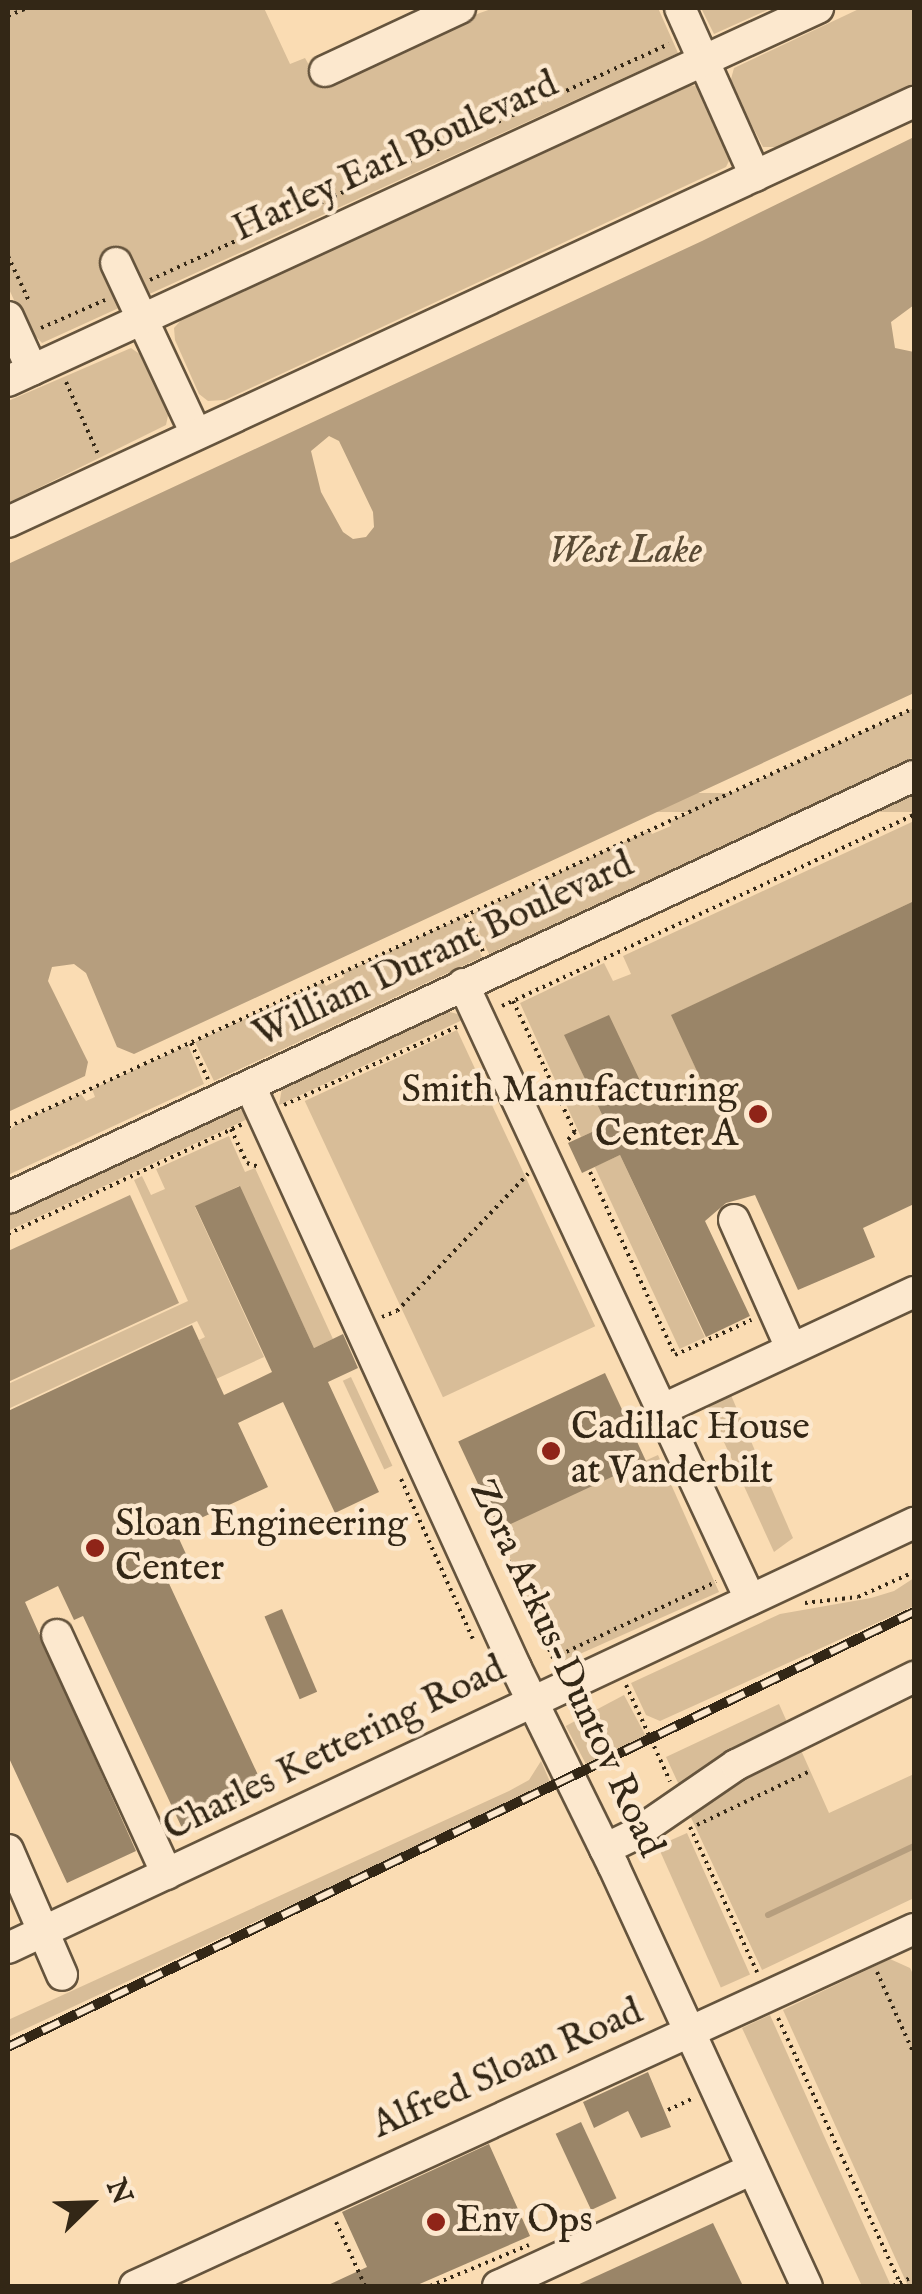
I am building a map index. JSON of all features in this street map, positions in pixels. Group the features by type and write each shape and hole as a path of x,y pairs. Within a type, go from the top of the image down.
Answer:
{"lane":[{"path":"325,72 460,8"},
{"path":"680,8 755,176"},
{"name":"Harley Earl Boulevard","path":"20,375 818,8"},
{"path":"8,522 914,102"},
{"path":"122,276 196,434"},
{"path":"19,312 20,375"},
{"name":"William Durant Boulevard","path":"8,1198 914,776"},
{"path":"463,984 750,1599"},
{"name":"Zora Arkus-Duntov Road","path":"250,1086 531,1700 605,1849 807,2286"},
{"path":"734,1220 791,1348"},
{"path":"661,1410 914,1292"},
{"name":"Charles Kettering Road","path":"8,1948 914,1522"},
{"path":"57,1634 167,1874"},
{"path":"605,1849 683,1822 736,1765 914,1677"},
{"path":"8,1850 62,1974"},
{"name":"Alfred Sloan Road","path":"143,2285 324,2197 912,1935"},
{"path":"506,2285 542,2277 752,2169"}],"path":[{"path":"8,16 27,8"},
{"path":"39,323 42,329 122,276 678,41"},
{"path":"8,256 19,312"},
{"path":"63,376 100,460"},
{"path":"8,1127 914,708"},
{"path":"466,914 485,955"},
{"path":"513,1001 575,1132 564,1142 569,1149"},
{"path":"191,1043 248,1164 261,1168"},
{"path":"590,1172 675,1355 766,1313"},
{"path":"378,1319 397,1312 528,1174"},
{"path":"410,1501 476,1646"},
{"path":"500,1540 553,1658 716,1582 710,1570"},
{"path":"798,1603 858,1597 914,1572"},
{"path":"624,1681 683,1822 759,1976"},
{"path":"683,1822 810,1771"},
{"path":"872,1963 914,2054"},
{"path":"773,2007 898,2286 914,2276"},
{"path":"668,2110 714,2089"},
{"path":"324,2197 364,2286"}],"shaded area":[{"path":"8,8 264,8 290,64 305,58 313,72 494,8 658,8 678,53 42,343 26,326 8,287"},
{"path":"701,8 772,8 714,34"},
{"path":"861,8 914,8 914,86 779,147 763,147 730,83 734,68"},
{"path":"684,85 700,86 732,155 726,167 225,400 208,401 199,394 175,340 174,328 182,319"},
{"path":"131,348 144,357 169,411 166,425 8,503 8,401"},
{"path":"912,709 914,757 489,954 471,914 650,830 652,834 671,826 669,822"},
{"path":"458,793 914,793 914,812 458,812"},
{"path":"914,821 914,901 672,1015 701,1080 651,1104 565,1036 607,1125 581,1137 520,1003 604,963 613,981 631,974 623,956"},
{"path":"463,917 482,957 214,1081 195,1042 323,982 326,986 344,977 343,973"},
{"path":"446,1011 469,1017 279,1105 282,1088 290,1083"},
{"path":"457,1030 595,1326 443,1397 305,1101"},
{"path":"188,1045 204,1084 8,1175 8,1132 15,1125 81,1094 86,1101 95,1097 92,1089"},
{"path":"235,1108 256,1115 8,1231 8,1213"},
{"path":"229,1136 245,1172 255,1168 333,1339 314,1348 239,1186 195,1207 264,1357 216,1379 199,1340 205,1337 197,1321 8,1409 8,1384 188,1301 134,1180 142,1176 151,1195 165,1189 156,1169"},
{"path":"620,1155 705,1337 680,1349 595,1167"},
{"path":"351,1377 392,1466 384,1470 343,1381"},
{"path":"730,1393 793,1538 774,1552 703,1396"},
{"path":"658,1455 719,1592 557,1664 496,1527"},
{"path":"914,1578 914,1606 660,1721 646,1715 631,1683 780,1614 871,1598 894,1591"},
{"path":"624,1695 646,1736 588,1767 566,1726"},
{"path":"779,1704 787,1722 729,1752 679,1785 666,1757"},
{"path":"800,1748 829,1813 914,1774 914,1898 762,1970 687,1809 743,1772"},
{"path":"541,1761 551,1784 8,2037 8,2020 509,1791 529,1780"},
{"path":"687,1833 750,1975 721,1988 658,1846"},
{"path":"890,1959 910,1968 914,1976 914,2286 908,2286 783,2010"},
{"path":"770,2015 891,2286 862,2286 742,2028"}],"water":[{"name":"West Lake","path":"914,137 914,305 891,322 895,348 914,352 914,693 134,1054 117,1047 86,973 74,964 52,967 48,981 88,1062 85,1076 8,1112 8,564 702,241","holes":["329,436 339,441 373,512 374,527 366,537 353,539 343,532 321,492 311,451"]},
{"path":"130,1195 179,1303 8,1382 8,1251"}],"building":[{"name":"Smith Manufacturing Center A","path":"914,901 914,1204 863,1228 875,1257 798,1290 755,1195 726,1203 705,1221 750,1316 706,1337 620,1155 582,1173 568,1143 607,1125 564,1035 609,1015 651,1104 701,1080 671,1015"},
{"name":"Sloan Engineering Center","path":"240,1186 314,1348 343,1334 358,1368 328,1382 379,1492 335,1513 283,1402 238,1423 268,1487 175,1530 191,1565 166,1577 265,1790 182,1828 83,1616 74,1620 58,1586 25,1602 136,1851 67,1883 8,1756 8,1411 192,1325 224,1395 272,1372 195,1206"},
{"name":"Cadillac House at Vanderbilt","path":"605,1373 646,1461 499,1529 458,1441"},
{"path":"282,1609 317,1692 300,1699 265,1616"},
{"path":"648,2072 671,2127 641,2138 628,2111 594,2128 583,2102"},
{"path":"581,2122 616,2198 591,2210 556,2134"},
{"name":"Env Ops","path":"489,2144 530,2236 415,2286 326,2286 367,2267 342,2212"},
{"path":"713,2223 743,2286 575,2286"}],"waterway":[{"path":"768,1915 914,1846"}],"railway":[{"path":"8,2047 914,1612"}],"place":[{"name":"Smith Manufacturing Center A","path":"758,1114"},
{"name":"Cadillac House at Vanderbilt","path":"551,1451"},
{"name":"Sloan Engineering Center","path":"95,1548"},
{"name":"Env Ops","path":"436,2222"}]}
